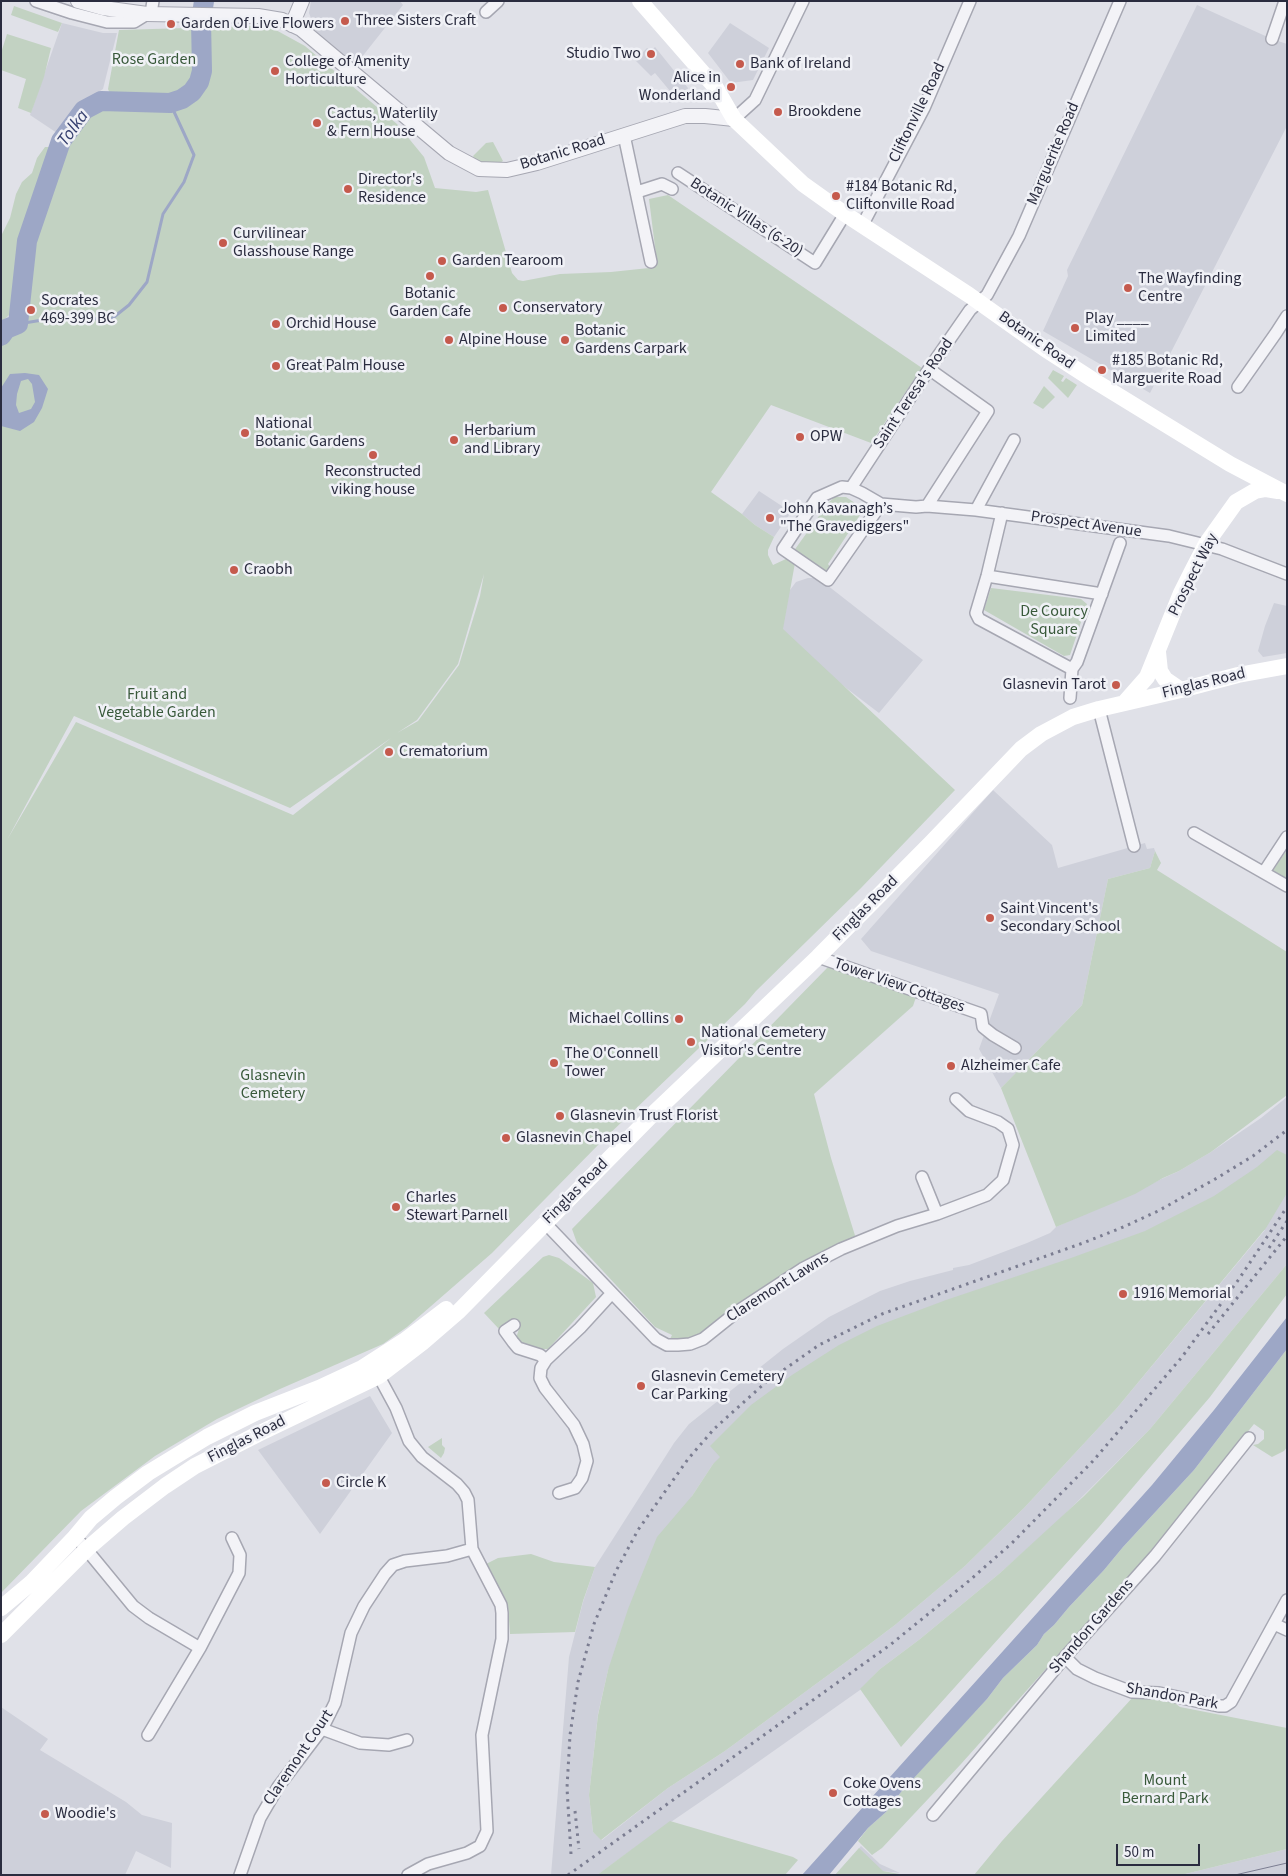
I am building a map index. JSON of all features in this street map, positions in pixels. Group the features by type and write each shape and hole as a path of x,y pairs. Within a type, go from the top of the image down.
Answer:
{"main road":[{"path":"640,1 716,88 734,119"},
{"name":"Botanic Road","path":"734,119 803,184 845,214 980,302 1073,368 1230,464 1285,493"},
{"path":"1230,464 1238,480 1236,502"},
{"name":"Botanic Road","path":"1236,502 1255,491 1266,489 1285,493"},
{"name":"Prospect Way","path":"1125,702 1147,677 1181,593 1206,544 1236,502"},
{"path":"1158,652 1160,671 1165,679 1180,690"},
{"name":"Finglas Road","path":"1,1636 87,1550 140,1504 195,1466 378,1376 422,1343 459,1311 655,1112 818,958 928,847 1021,749 1053,726 1099,709 1238,675 1287,666"},
{"name":"Finglas Road","path":"1,1608 30,1583 91,1518 130,1486 207,1437 255,1413 319,1388 362,1368 404,1341 506,1263"}],"street":[{"path":"36,1 107,22 134,22 150,9"},
{"name":"Botanic Road","path":"78,1 103,8 150,9 190,15 258,16 282,20 321,45 389,105 449,153 479,169 507,170 537,163 685,116 734,119"},
{"path":"292,25 302,1"},
{"path":"486,12 498,1"},
{"path":"734,119 755,100 803,1"},
{"name":"Cliftonville Road","path":"863,224 924,108 970,1"},
{"name":"Marguerite Road","path":"980,302 987,296 1019,236 1120,1"},
{"path":"1272,39 1285,1"},
{"path":"624,135 652,262"},
{"name":"Botanic Villas (6-20)","path":"678,173 815,263 845,214"},
{"path":"637,192 662,184 672,189"},
{"name":"Saint Teresa's Road","path":"851,488 929,369 970,310 980,302"},
{"path":"1238,387 1287,316"},
{"path":"927,506 988,411 929,369"},
{"path":"976,510 1014,440"},
{"path":"842,487 851,488 881,504 828,580 783,549 817,498 842,487"},
{"name":"Prospect Avenue","path":"881,504 976,510 1169,536 1206,544 1287,574"},
{"path":"1002,513 976,613 979,619 1072,669"},
{"path":"1070,698 1072,669 1078,662 1120,543"},
{"path":"987,576 1102,594"},
{"path":"1099,709 1134,846"},
{"path":"1194,833 1287,886"},
{"path":"1264,872 1287,837"},
{"name":"Tower View Cottages","path":"818,958 981,1014 983,1027 1015,1048"},
{"name":"Claremont Lawns","path":"545,1223 656,1339 678,1346 690,1344 703,1339 738,1311 802,1269 857,1242 987,1195 1003,1180 1007,1169 1013,1145 1008,1129 998,1122 969,1110 956,1099"},
{"path":"922,1177 937,1214"},
{"path":"559,1493 575,1488 582,1478 587,1460 583,1444 574,1425 545,1388 540,1378 541,1368 546,1360 580,1328 612,1293"},
{"path":"514,1325 505,1331 518,1348 540,1355 546,1360"},
{"path":"371,1361 396,1408 409,1442 422,1457 457,1484 464,1492 468,1500 472,1549 501,1605 502,1639 482,1735 487,1831 480,1846 466,1853 428,1864 408,1875"},
{"name":"Shandon Gardens","path":"933,1815 1065,1657 1155,1556 1249,1438"},
{"path":"75,1537 133,1606 149,1618 200,1648"},
{"path":"148,1735 200,1648 239,1573 240,1555 232,1538"},
{"name":"Claremont Court","path":"240,1875 260,1818 278,1787 322,1729 335,1703 351,1633 364,1606 385,1574 393,1565 405,1561 447,1556 472,1549"},
{"name":"Shandon Park","path":"1065,1657 1077,1669 1132,1692 1159,1693 1226,1706 1231,1702 1287,1600"},
{"path":"1274,1624 1287,1630"},
{"path":"322,1729 360,1743 389,1745 407,1740"}],"shaded area":[{"path":"311,1 400,1 403,5 354,67 332,50 316,31 309,13"},
{"path":"1197,5 1287,44 1287,126 1150,393 1043,331 1068,276 1067,270"},
{"path":"62,23 103,33 117,33 103,89 81,104 57,133 30,115"},
{"path":"730,23 769,48 753,80 731,83 708,53"},
{"path":"655,47 688,88 684,98 669,103 665,93 670,91 655,73 651,76 635,60 647,48 651,51"},
{"name":"John Kavanagh’s \"The Gravediggers\"","path":"759,491 791,512 774,537 742,514"},
{"path":"808,578 818,578 923,660 879,713 774,633 784,598 796,582"},
{"path":"1274,603 1287,606 1287,653 1263,657 1258,651"},
{"name":"Saint Vincent's Secondary School","path":"993,790 1052,845 1058,868 1145,843 1147,849 1154,848 1155,851 1150,868 1108,879 1082,1005 1001,1088 979,1049 999,994 871,951 861,939"},
{"path":"1287,1097 1287,1264 1150,1429 1052,1527 1000,1573 920,1639 880,1669 860,1690 597,1875 551,1875 569,1657 583,1602 595,1567 674,1443 689,1424 783,1349 829,1317 880,1291 953,1270 953,1268 969,1265 1050,1233 1056,1227 1179,1171 1261,1118","holes":["1265,1230 1117,1408 1024,1508 965,1566 895,1625 725,1751 668,1788 602,1840 593,1832 589,1795 598,1714 608,1670 692,1496 713,1464"]},
{"path":"370,1396 392,1433 320,1534 258,1450"},
{"path":"1,1707 48,1739 40,1750 126,1802 142,1815 172,1823 171,1868 136,1851 125,1875 1,1875"},
{"path":"861,1846 880,1864 900,1873 883,1871 835,1875"},
{"path":"1287,1849 1287,1875 1181,1875"}],"green space":[{"path":"14,6 62,23 58,32 11,15"},
{"path":"254,26 274,29 305,46 397,124 424,157 435,188 476,192 488,190 512,273 518,280 523,281 560,274 649,268 651,262 657,263 649,199 668,195 922,368 871,443 771,405 711,492 774,537 768,550 768,555 773,565 788,558 795,563 783,629 955,790 861,888 745,1004 602,1141 492,1253 407,1327 383,1344 217,1419 155,1456 81,1511 1,1593 1,346 21,329 33,242 70,141 81,121 114,103 108,89 119,30","holes":["484,574 480,596 459,665 418,721 397,733 417,720 458,664","74,716 290,808 391,738 293,815 76,722 7,840"]},
{"path":"7,34 51,48 44,77 31,113 18,108 26,79 1,70 1,53"},
{"path":"493,142 503,161 497,165 477,162 473,156 486,143"},
{"path":"45,147 54,147 19,239 11,313 1,323 1,236 10,218 16,194 22,182 32,173 37,158"},
{"path":"1053,370 1064,376 1061,381 1063,382 1066,378 1077,385 1068,398 1048,378"},
{"path":"1044,386 1055,397 1043,409 1033,403"},
{"path":"835,497 846,497 864,509 828,564 830,567 826,574 793,552 829,502"},
{"name":"De Courcy Square","path":"991,588 1081,599 1087,604 1070,655 1064,656 984,610"},
{"path":"1287,850 1287,882 1271,873"},
{"path":"1155,851 1161,863 1157,870 1287,952 1287,1095 1211,1152 1179,1171 1135,1194 1056,1227 1001,1088 1082,1005 1108,879 1150,868"},
{"path":"828,967 916,997 913,1006 814,1094 831,1158 857,1242 841,1249 703,1339 667,1345 672,1335 655,1327 577,1243 572,1229"},
{"path":"1277,1150 1287,1155 1287,1193 1266,1228 1117,1408 1024,1508 965,1566 895,1625 725,1751 668,1788 601,1840 593,1832 589,1795 598,1715 608,1670 628,1609 657,1537 692,1496 713,1464 720,1457 710,1446 751,1405 792,1375 839,1345 877,1326 946,1300 1145,1231 1214,1196 1257,1167"},
{"path":"549,1255 559,1258 593,1283 596,1297 548,1349 541,1349 520,1343 516,1338 519,1329 511,1319 499,1329 484,1313 543,1257"},
{"path":"1287,1264 1287,1294 1210,1397 1099,1527 901,1747 860,1689 880,1669 920,1639 1000,1573 1084,1496 1150,1429"},
{"path":"1287,1349 1287,1447 1284,1451 1272,1457 1253,1445 1258,1444 1264,1439 1264,1431 1254,1424 1152,1550 961,1764 882,1848 872,1855 858,1841 868,1828 886,1812 901,1792 987,1699 1003,1678 1037,1645 1044,1634 1194,1470"},
{"path":"442,1438 442,1445 445,1448 441,1458 428,1447"},
{"path":"531,1554 554,1562 595,1567 575,1632 510,1634 508,1606 486,1564 498,1558"},
{"name":"Mount Bernard Park","path":"1145,1696 1171,1700 1180,1707 1287,1728 1287,1849 1181,1875 974,1875 1002,1841 1133,1697"},
{"path":"670,1821 798,1860 785,1875 597,1875"},
{"path":"859,1848 883,1871 905,1875 835,1875"}],"water":[{"path":"25,373 39,375 48,389 42,408 34,422 20,431 1,426 1,388 10,374","holes":["28,379 32,384 35,402 31,409 19,413 16,405 21,381"]},
{"path":"1287,1317 1287,1349 1194,1470 1044,1634 1037,1645 1003,1678 987,1699 901,1792 886,1812 868,1828 829,1875 802,1875 1152,1485"}],"waterway":[{"name":"Tolka","path":"1,336 6,329 18,324 27,241 61,141 84,110 101,101 170,103 182,99 192,92 199,82 202,71 201,21 204,1"},
{"path":"18,324 80,316 109,321 129,305 147,282 163,214 184,182 194,155 170,103"}],"tram line":[{"path":"1235,1875 1287,1863"}],"railway":[{"path":"571,1854 567,1788 570,1735 578,1682 594,1624 616,1571 638,1530 688,1459 714,1429 765,1383 819,1345 882,1314 1121,1228 1158,1211 1217,1178 1253,1156 1287,1130"},
{"path":"568,1875 890,1645 1012,1543 1093,1461 1182,1357 1239,1279 1287,1207"},
{"path":"1269,1248 1287,1221"},
{"path":"1208,1334 1287,1236"},
{"path":"575,1811 579,1849"}],"place":[{"name":"Three Sisters Craft","path":"345,21"},
{"name":"Garden Of Live Flowers","path":"171,24"},
{"name":"Studio Two","path":"651,54"},
{"name":"Bank of Ireland","path":"740,64"},
{"name":"College of Amenity Horticulture","path":"275,71"},
{"name":"Alice in Wonderland","path":"731,87"},
{"name":"Brookdene","path":"778,112"},
{"name":"Cactus, Waterlily & Fern House","path":"317,123"},
{"name":"Director's Residence","path":"348,189"},
{"name":"#184 Botanic Rd, Cliftonville Road","path":"836,196"},
{"name":"Curvilinear Glasshouse Range","path":"223,243"},
{"name":"Garden Tearoom","path":"442,261"},
{"name":"Botanic Garden Cafe","path":"430,276"},
{"name":"The Wayfinding Centre","path":"1128,288"},
{"name":"Conservatory","path":"503,308"},
{"name":"Socrates 469-399 BC","path":"31,310"},
{"name":"Orchid House","path":"276,324"},
{"name":"Play ____ Limited","path":"1075,328"},
{"name":"Alpine House","path":"449,340"},
{"name":"Botanic Gardens Carpark","path":"565,340"},
{"name":"Great Palm House","path":"276,366"},
{"name":"#185 Botanic Rd, Marguerite Road","path":"1102,370"},
{"name":"National Botanic Gardens","path":"245,433"},
{"name":"OPW","path":"800,437"},
{"name":"Herbarium and Library","path":"454,440"},
{"name":"Reconstructed viking house","path":"373,455"},
{"name":"John Kavanagh’s \"The Gravediggers\"","path":"770,518"},
{"name":"Craobh","path":"234,570"},
{"name":"Glasnevin Tarot","path":"1116,685"},
{"name":"Crematorium","path":"389,752"},
{"name":"Saint Vincent's Secondary School","path":"990,918"},
{"name":"Michael Collins","path":"679,1019"},
{"name":"National Cemetery Visitor's Centre","path":"691,1042"},
{"name":"The O'Connell Tower","path":"554,1063"},
{"name":"Alzheimer Cafe","path":"951,1066"},
{"name":"Glasnevin Trust Florist","path":"560,1116"},
{"name":"Glasnevin Chapel","path":"506,1138"},
{"name":"Charles Stewart Parnell","path":"396,1207"},
{"name":"1916 Memorial","path":"1123,1294"},
{"name":"Glasnevin Cemetery Car Parking","path":"641,1386"},
{"name":"Circle K","path":"326,1483"},
{"name":"Coke Ovens Cottages","path":"833,1793"},
{"name":"Woodie's","path":"45,1814"}],"park label":[{"name":"Rose Garden","path":"154,60"},
{"name":"Fruit and Vegetable Garden","path":"157,704"},
{"name":"Glasnevin Cemetery","path":"273,1085"}]}
